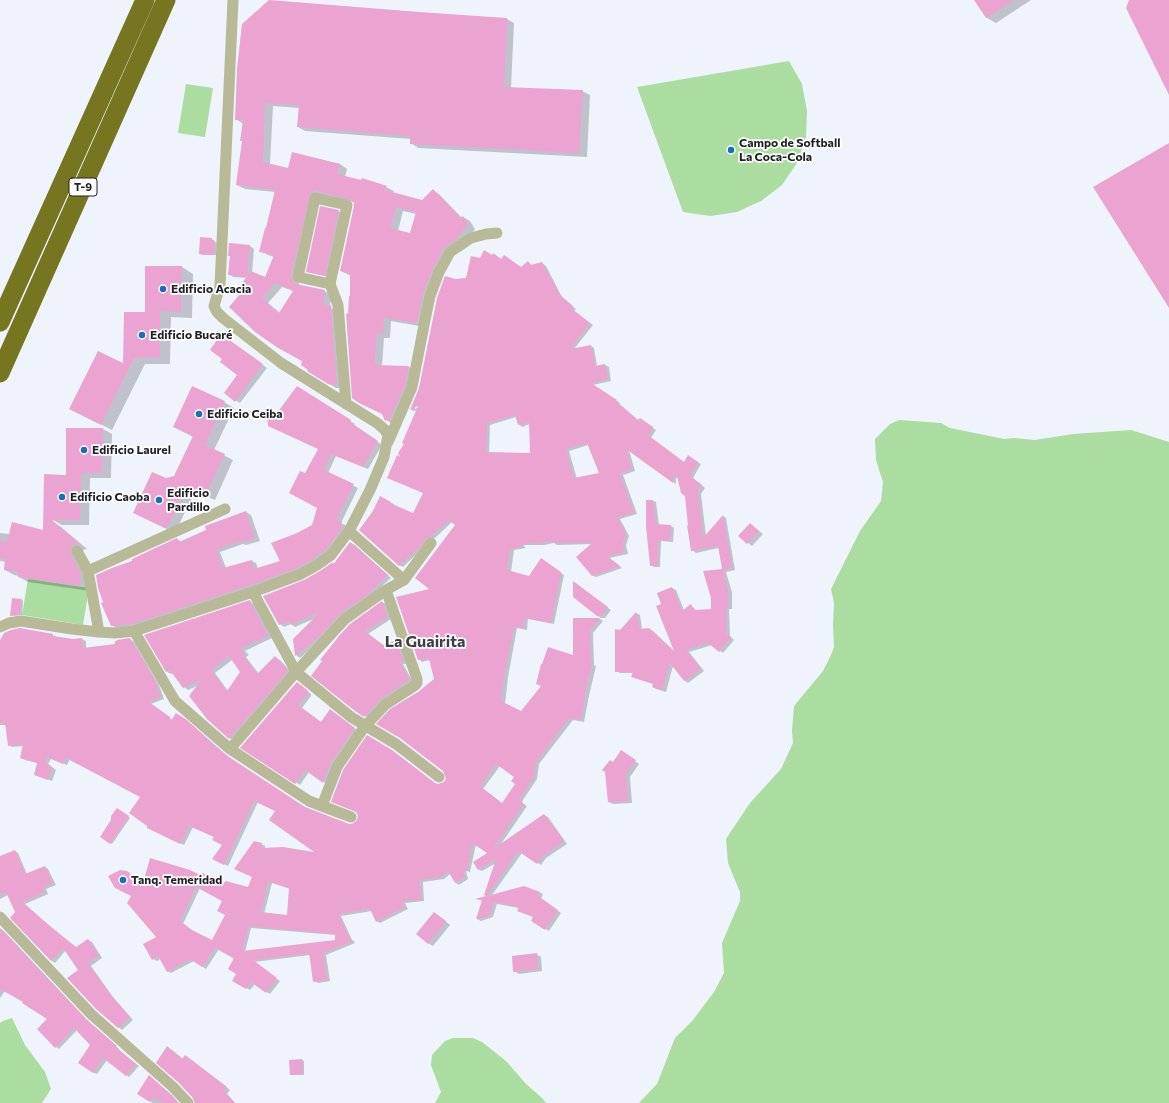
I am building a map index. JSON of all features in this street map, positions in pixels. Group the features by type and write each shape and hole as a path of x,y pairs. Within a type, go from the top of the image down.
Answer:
{"highway":[{"name":"T-9","path":"0,322 145,0"},
{"name":"T-9","path":"0,374 166,0"}],"street":[{"path":"0,627 9,623 21,621 99,632 115,633 134,631 253,592 301,574 331,555 349,531 370,490 384,457 388,435 378,423 281,363 223,318 214,306 220,286 233,0"},
{"path":"330,284 298,277 315,198 347,205 330,284 338,305 346,404"},
{"path":"387,445 412,387 430,296 439,272 450,252 471,238 497,233"},
{"path":"88,571 225,509"},
{"path":"349,531 404,580"},
{"path":"230,749 296,672 345,620 386,590 404,580 431,543"},
{"path":"77,551 88,571 99,632"},
{"path":"322,806 337,767 365,726 386,704 414,686 416,683 417,679 386,590"},
{"path":"253,592 296,672 351,717 396,744 439,777"},
{"path":"134,631 175,701 230,749 309,801 351,818"},
{"path":"0,917 91,1014 173,1087 188,1103"}],"green space":[{"name":"Campo de Softball La Coca-Cola","path":"789,61 802,84 807,111 806,137 797,163 782,185 761,201 737,212 710,216 683,212 637,87"},
{"path":"186,84 213,88 205,137 178,133"},
{"path":"899,420 941,423 950,428 1004,439 1014,438 1035,440 1073,434 1131,430 1169,442 1169,1103 639,1103 657,1084 675,1038 693,1020 714,992 724,973 722,943 740,901 740,892 728,863 726,839 750,803 781,769 793,743 792,731 794,706 823,671 831,655 834,647 834,603 831,589 860,531 881,501 883,482 876,460 875,439 890,424"},
{"path":"28,579 89,588 83,625 22,615"},
{"path":"12,1018 25,1045 45,1072 51,1089 42,1103 0,1103 0,1023"},
{"path":"453,1038 473,1038 482,1042 506,1061 526,1084 546,1103 435,1103 441,1092 431,1065 432,1055 445,1041"}],"building":[{"path":"269,0 507,18 504,87 583,90 579,153 410,144 410,136 297,127 299,105 265,103 263,162 288,168 292,152 340,164 337,174 361,180 362,178 387,186 385,190 422,200 433,189 460,218 463,216 468,224 457,239 444,248 433,269 423,294 417,323 384,318 383,334 376,334 375,365 409,366 405,385 391,418 385,421 382,414 352,398 346,313 348,314 350,296 350,274 340,271 354,206 354,203 351,200 316,191 310,194 291,276 293,282 296,284 325,290 323,300 325,301 324,304 331,307 337,384 328,384 307,371 308,370 301,365 302,361 278,348 255,332 229,307 240,294 236,291 251,271 265,277 274,255 259,252 275,190 236,185 242,141 240,141 243,120 235,120 237,69 242,24","holes":["396,207 416,212 410,233 390,228","275,283 293,291 279,313 262,298"]},
{"path":"974,0 1014,0 986,18"},
{"path":"1129,0 1169,0 1169,95 1126,8"},
{"path":"1169,143 1169,308 1093,187"},
{"path":"320,206 339,210 325,276 306,272"},
{"path":"200,237 212,238 212,241 215,241 214,255 199,254"},
{"path":"229,243 250,245 247,277 228,275 230,256 228,256"},
{"path":"484,250 492,255 493,253 501,259 504,255 521,267 528,261 531,265 542,262 560,295 573,306 571,308 590,323 570,349 591,345 595,366 605,364 608,379 591,383 617,400 616,401 638,420 640,418 653,427 648,435 684,462 688,455 698,462 690,476 702,485 698,491 703,538 723,515 732,568 723,570 728,590 726,633 731,637 719,652 708,643 686,650 701,669 684,681 670,663 662,690 652,687 653,684 631,677 633,672 615,672 615,629 620,630 636,612 640,629 649,628 674,651 656,606 661,604 657,593 672,587 682,611 691,604 694,610 711,609 711,598 703,571 722,569 718,546 691,551 685,496 681,493 677,476 673,476 673,483 626,449 632,469 620,473 634,513 617,517 626,533 623,542 624,552 607,556 620,566 592,576 576,557 592,543 552,543 554,541 521,544 525,546 510,549 507,570 529,576 541,558 561,572 551,623 525,618 523,628 514,627 504,675 501,701 521,711 541,686 536,684 541,664 548,647 573,655 573,618 600,618 590,631 592,663 584,698 581,720 569,718 536,762 534,777 519,800 524,804 493,849 544,814 564,841 543,856 537,864 518,851 487,896 524,886 540,892 538,896 558,910 545,930 531,921 533,917 517,911 519,907 494,902 490,916 476,919 482,900 475,899 486,896 484,895 496,859 478,870 473,862 487,853 472,843 467,871 463,870 465,877 455,883 448,871 441,877 420,880 421,900 402,901 405,907 376,922 370,909 339,914 349,938 351,938 352,941 323,953 327,980 313,982 309,952 305,954 253,960 277,978 266,993 251,982 246,989 232,981 236,974 228,969 233,958 215,948 202,967 190,959 167,972 158,956 152,960 143,944 156,937 127,903 131,896 115,888 108,876 120,870 127,871 142,887 150,858 190,870 200,875 202,873 218,878 217,879 224,883 226,881 248,887 252,877 234,869 254,841 262,843 262,848 283,847 314,852 269,820 275,811 254,801 224,865 212,859 222,845 212,840 214,837 189,826 180,844 147,828 147,826 129,813 140,797 66,758 63,764 47,757 45,762 52,767 48,780 34,775 37,763 20,758 23,744 8,746 5,723 0,723 0,640 4,633 20,628 53,634 53,636 73,639 82,638 83,648 115,644 115,641 117,640 130,638 155,681 161,697 149,702 170,717 171,721 176,713 187,720 226,755 305,807 349,824 352,824 357,820 358,816 356,812 331,802 343,770 367,735 392,750 435,783 438,784 444,782 446,778 443,771 400,738 376,724 390,709 418,692 434,679 429,659 418,660 396,597 429,589 415,578 455,525 449,520 426,539 420,547 399,566 359,530 373,511 380,496 391,502 390,503 413,513 423,493 387,478 397,455 400,457 398,453 404,444 402,443 418,406 410,410 419,388 437,298 445,276 455,279 466,278 471,256 480,258","holes":["515,415 518,425 529,422 530,453 486,452 487,423","587,443 599,473 574,478 566,449","496,764 514,777 511,781 515,784 502,803 480,786","268,881 289,888 287,915 261,912","196,887 222,901 217,911 225,915 212,940 192,930 180,921","248,926 335,934 335,940 242,951"]},
{"path":"145,266 182,266 181,312 160,311 160,358 134,358 101,425 69,409 98,351 123,363 124,312 145,312"},
{"path":"221,334 263,364 235,402 224,393 237,375 220,362 222,359 210,350"},
{"path":"192,386 225,401 205,445 225,454 205,496 186,487 167,528 165,528 133,513 152,472 166,478 174,476 193,436 173,427"},
{"path":"297,386 351,420 350,422 378,441 363,467 331,454 324,470 354,484 336,520 342,522 340,531 326,550 298,568 251,585 133,624 111,626 101,603 103,602 98,588 96,575 132,561 132,559 177,538 179,542 206,530 205,526 246,511 255,539 240,543 240,541 216,550 223,568 252,560 254,569 280,561 271,543 297,533 312,525 317,508 289,493 300,471 305,473 318,449 268,426 267,414 272,409 277,413"},
{"path":"66,428 103,428 102,473 81,473 80,520 52,520 82,546 78,544 74,545 70,550 81,573 80,586 18,577 18,572 4,570 5,558 0,558 0,541 7,542 12,522 43,530 44,474 66,475"},
{"path":"646,500 653,500 656,524 671,525 670,540 658,540 658,566 650,566 646,526"},
{"path":"750,523 759,531 747,544 738,536"},
{"path":"350,542 388,575 366,596 341,613 320,636 295,656 293,639 321,611 291,625 290,621 279,625 263,596 304,580 333,562 332,566"},
{"path":"573,581 608,607 601,616 597,616 573,597"},
{"path":"12,598 22,599 20,614 10,616"},
{"path":"250,600 268,636 241,648 245,652 242,654 257,674 275,656 288,671 229,739 207,719 189,696 201,680 183,688 169,669 166,672 144,635","holes":["229,656 240,672 227,691 211,670"]},
{"path":"382,601 388,617 365,631 383,645 396,640 404,662 400,662 410,680 382,698 364,717 311,676 322,661 320,660 350,624"},
{"path":"297,682 308,691 298,705 321,722 330,709 355,728 331,763 323,783 305,770 295,784 240,748"},
{"path":"621,750 636,760 626,774 628,801 608,802 605,772 602,770 610,760 613,762"},
{"path":"117,808 129,816 110,844 100,837"},
{"path":"15,850 25,874 45,866 53,883 43,887 45,892 22,902 76,947 88,939 99,955 88,963 110,994 130,1017 118,1028 96,1009 67,978 78,970 63,948 51,961 10,918 15,912 6,892 0,895 0,856"},
{"path":"434,912 446,921 428,944 416,934"},
{"path":"1,929 86,1019 136,1064 126,1076 103,1058 93,1073 78,1063 90,1045 74,1028 55,1048 37,1029 47,1019 22,1003 23,1002 0,989"},
{"path":"537,953 538,969 513,972 512,956"},
{"path":"167,1046 182,1059 185,1055 227,1087 224,1091 235,1103 195,1103 193,1098 178,1082 156,1063"},
{"path":"302,1059 303,1074 290,1075 289,1060"},
{"path":"149,1075 178,1103 162,1103 153,1097 150,1102 137,1094"}],"place":[{"name":"Campo de Softball La Coca-Cola","path":"731,150"},
{"name":"Edificio Acacia","path":"163,289"},
{"name":"Edificio Bucaré","path":"142,335"},
{"name":"Edificio Ceiba","path":"199,414"},
{"name":"Edificio Laurel","path":"84,450"},
{"name":"Edificio Caoba","path":"62,497"},
{"name":"Edificio Pardillo","path":"159,500"},
{"name":"Tanq. Temeridad","path":"123,880"}],"district":[{"name":"La Guairita","path":"425,642"}]}
